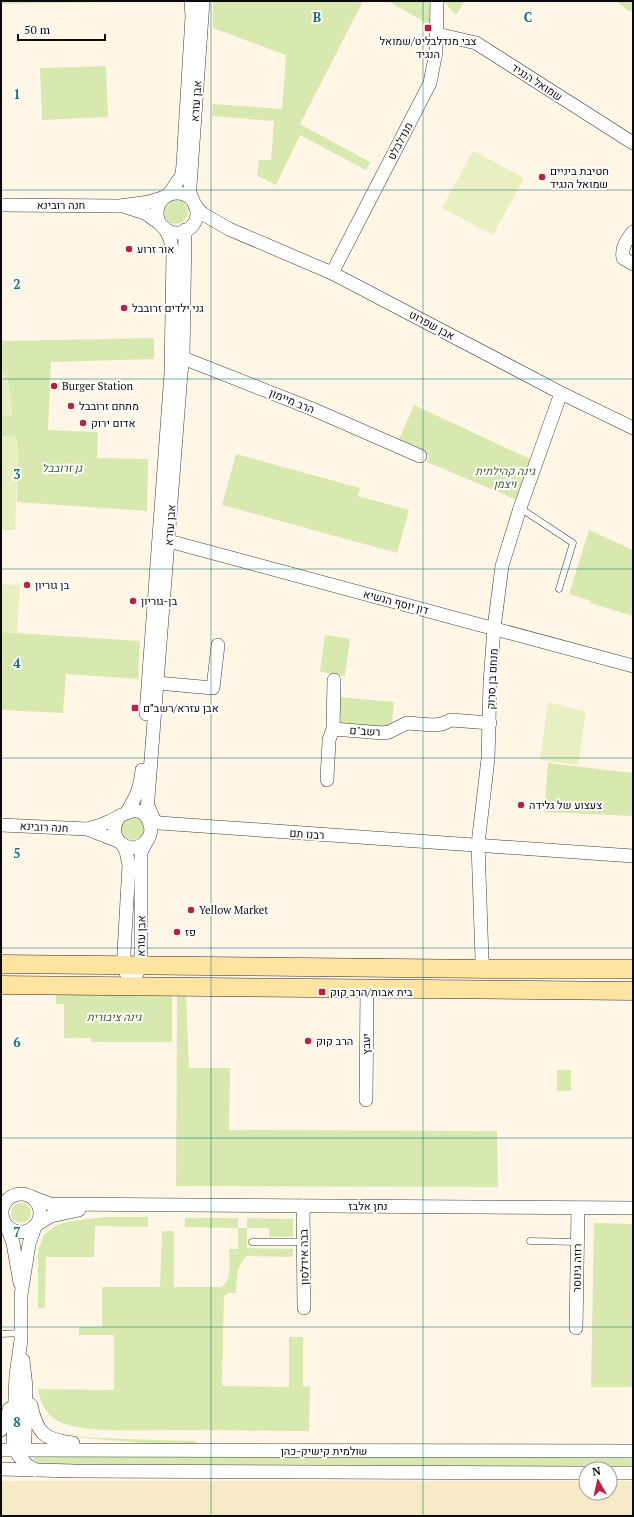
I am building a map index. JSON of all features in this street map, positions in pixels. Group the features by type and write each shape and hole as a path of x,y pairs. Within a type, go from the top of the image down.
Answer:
{"main road":[{"path":"1,964 633,969"},
{"path":"1,985 633,991"}],"street":[{"name":"אבן עזרא","path":"167,195 182,175 192,17 191,1"},
{"name":"אבן עזרא","path":"194,203 190,193 190,186 203,1"},
{"name":"מנדלבלט","path":"332,273 430,83 436,52 437,1"},
{"name":"שמואל הנגיד","path":"436,34 476,43 633,144"},
{"path":"182,193 188,196 194,203 196,217 194,222 187,229 175,232 162,226 157,212 158,206 167,195 182,193"},
{"name":"חנה רובינא","path":"1,205 120,206 149,202 167,195"},
{"name":"אבן שפרוט","path":"194,203 203,214 229,229 332,273 561,393 633,428"},
{"name":"חנה רובינא","path":"120,206 145,213 162,226"},
{"name":"אבן עזרא","path":"148,820 147,804 157,683 172,338 173,253 170,239 162,226"},
{"name":"אבן שפרוט","path":"187,229 206,226 229,229"},
{"name":"אבן עזרא","path":"124,813 135,798 140,785 183,358 187,229"},
{"path":"633,232 624,245 622,252 623,258 633,264"},
{"path":"172,338 183,358"},
{"name":"הרב מיימון","path":"183,358 289,400 420,456"},
{"name":"מנחם בן סרוק","path":"491,969 483,965 482,960 478,844 487,766 490,723 490,683 494,628 502,566 520,508 561,393"},
{"name":"דון יוסף הנשיא","path":"164,540 633,666"},
{"path":"157,683 213,688 218,645"},
{"path":"327,780 329,740 333,729 334,680"},
{"name":"רשב\"ם","path":"333,729 383,733 390,732 407,723 433,725 442,724 451,720 490,723"},
{"name":"רבנו תם","path":"147,804 154,820 159,823 478,844"},
{"path":"133,811 139,812 145,815 148,820 151,826 151,832 144,843 134,847 120,843 114,830 115,824 124,813 133,811"},
{"name":"חנה רובינא","path":"1,825 86,829 98,826 124,813"},
{"name":"חנה רובינא","path":"86,829 120,843"},
{"name":"אבן עזרא","path":"131,986 141,852 148,838"},
{"name":"אבן עזרא","path":"120,843 126,851 129,865 132,965"},
{"path":"478,844 633,856"},
{"name":"יעבץ","path":"366,1100 367,988"},
{"path":"1,1430 7,1421 16,1375 21,1337 22,1295 29,1244 40,1216 39,1206 32,1197 20,1193 6,1197 8,1198 2,1207 2,1218 13,1243 22,1295"},
{"name":"נתן אלבז","path":"32,1197 50,1204 102,1205 633,1208"},
{"name":"נתן אלבז","path":"36,1226 51,1216 102,1205"},
{"name":"בבה אידלסון","path":"303,1206 304,1308"},
{"name":"רוזה גינוסר","path":"576,1328 578,1208"},
{"path":"4,1224 12,1230 21,1233 36,1226"},
{"path":"1,1469 19,1456 26,1437 26,1386 21,1337"},
{"path":"16,1375 13,1437 19,1456"},
{"path":"26,1386 33,1416 37,1427 42,1434 48,1438 58,1441 101,1446 118,1450"},
{"path":"1,1450 19,1456"},
{"name":"שולמית קישיק-כהן","path":"19,1456 118,1450 633,1451"},
{"name":"שולמית קישיק-כהן","path":"19,1456 34,1470 578,1473"},
{"path":"618,1473 633,1473"}],"lane":[{"path":"520,508 573,543 559,589"},
{"path":"530,1241 578,1242"},
{"path":"252,1242 303,1242"},
{"path":"1,1334 21,1337"}],"shaded area":[{"path":"1,1481 578,1481 578,1501 618,1501 618,1481 633,1481 633,1516 1,1516"}],"green space":[{"path":"1,1 171,1 1,4"},
{"path":"213,1 363,1 300,124 370,162 366,170 300,135 276,185 257,176 259,160 271,160 274,121 212,116 213,104 282,109 286,55 213,28"},
{"path":"388,1 430,1 430,25"},
{"path":"443,1 465,1 456,15"},
{"path":"616,1 633,1 633,10 630,12"},
{"path":"106,66 108,117 42,120 40,68"},
{"path":"473,151 524,178 493,235 442,208"},
{"path":"176,200 185,203 188,212 185,221 176,224 167,221 164,212 167,203"},
{"name":"גן זרובבל","path":"154,338 154,359 51,362 48,430 98,432 97,458 148,459 147,511 17,502 18,446 16,439 12,436 1,436 1,341"},
{"path":"1,370 5,375 9,386 12,416 1,415"},
{"name":"גינה קהילתית ויצמן","path":"414,405 532,460 517,500 427,462 429,456 398,442"},
{"path":"1,436 12,436 16,439 18,446 15,530 1,530"},
{"path":"236,454 360,488 358,496 409,510 397,553 222,505"},
{"path":"589,530 633,550 633,616 590,603 591,601 569,594"},
{"path":"1,584 20,585 17,633 1,632"},
{"path":"1,632 140,641 138,679 66,674 63,713 1,710"},
{"path":"325,635 350,639 345,676 320,672"},
{"path":"340,697 394,702 392,724 386,731 338,727"},
{"path":"548,702 586,712 578,765 540,760"},
{"path":"548,763 633,773 633,816 544,812"},
{"path":"137,816 145,824 144,835 132,840 124,837 121,834 121,825 124,820"},
{"name":"גינה ציבורית","path":"56,991 172,991 172,1042 91,1042 91,1038 64,1038 64,1004 56,1004"},
{"path":"177,994 186,994 189,1068 230,1068 229,1130 497,1131 498,1187 176,1186"},
{"path":"557,1070 571,1070 571,1091 557,1091"},
{"path":"17,1203 25,1203 31,1209 31,1217 25,1223 17,1223 11,1217 11,1209"},
{"path":"104,1217 148,1217 148,1227 95,1226 94,1257 46,1257 45,1308 38,1308 38,1250 44,1235 55,1226 66,1222"},
{"path":"185,1218 238,1218 238,1228 185,1227"},
{"path":"247,1218 293,1219 293,1237 269,1237 269,1228 247,1228"},
{"path":"594,1223 633,1224 633,1387 591,1387"},
{"path":"238,1228 247,1228 247,1248 293,1249 293,1257 247,1256 243,1260 239,1268 236,1293 228,1293 224,1296 222,1386 289,1387 289,1337 303,1337 303,1386 310,1387 309,1431 99,1430 69,1425 58,1421 47,1412 40,1399 38,1389 114,1390 114,1335 79,1335 79,1327 102,1327 102,1287 160,1287 162,1231 174,1231 174,1287 221,1287 225,1284 229,1275 229,1249 238,1249"},
{"path":"63,1436 196,1441 196,1446 154,1444"},
{"path":"37,1456 633,1458 633,1467 618,1467 618,1461 578,1461 578,1467 37,1465 32,1460"}],"place":[{"name":"צבי מנדלבליט/שמואל הנגיד","path":"428,28"},
{"name":"חטיבת ביניים שמואל הנגיד","path":"542,177"},
{"name":"אור זרוע","path":"129,249"},
{"name":"גני ילדים זרובבל","path":"124,308"},
{"name":"Burger Station","path":"54,386"},
{"name":"מתחם זרובבל","path":"71,406"},
{"name":"אדום ירוק","path":"83,423"},
{"name":"בן גוריון","path":"27,585"},
{"name":"בן-גוריון","path":"133,601"},
{"name":"אבן עזרא/רשב״ם","path":"135,708"},
{"name":"צעצוע של גלידה","path":"521,805"},
{"name":"Yellow Market","path":"191,910"},
{"name":"פז","path":"177,932"},
{"name":"בית אבות/הרב קוק","path":"322,992"},
{"name":"הרב קוק","path":"308,1041"}]}
